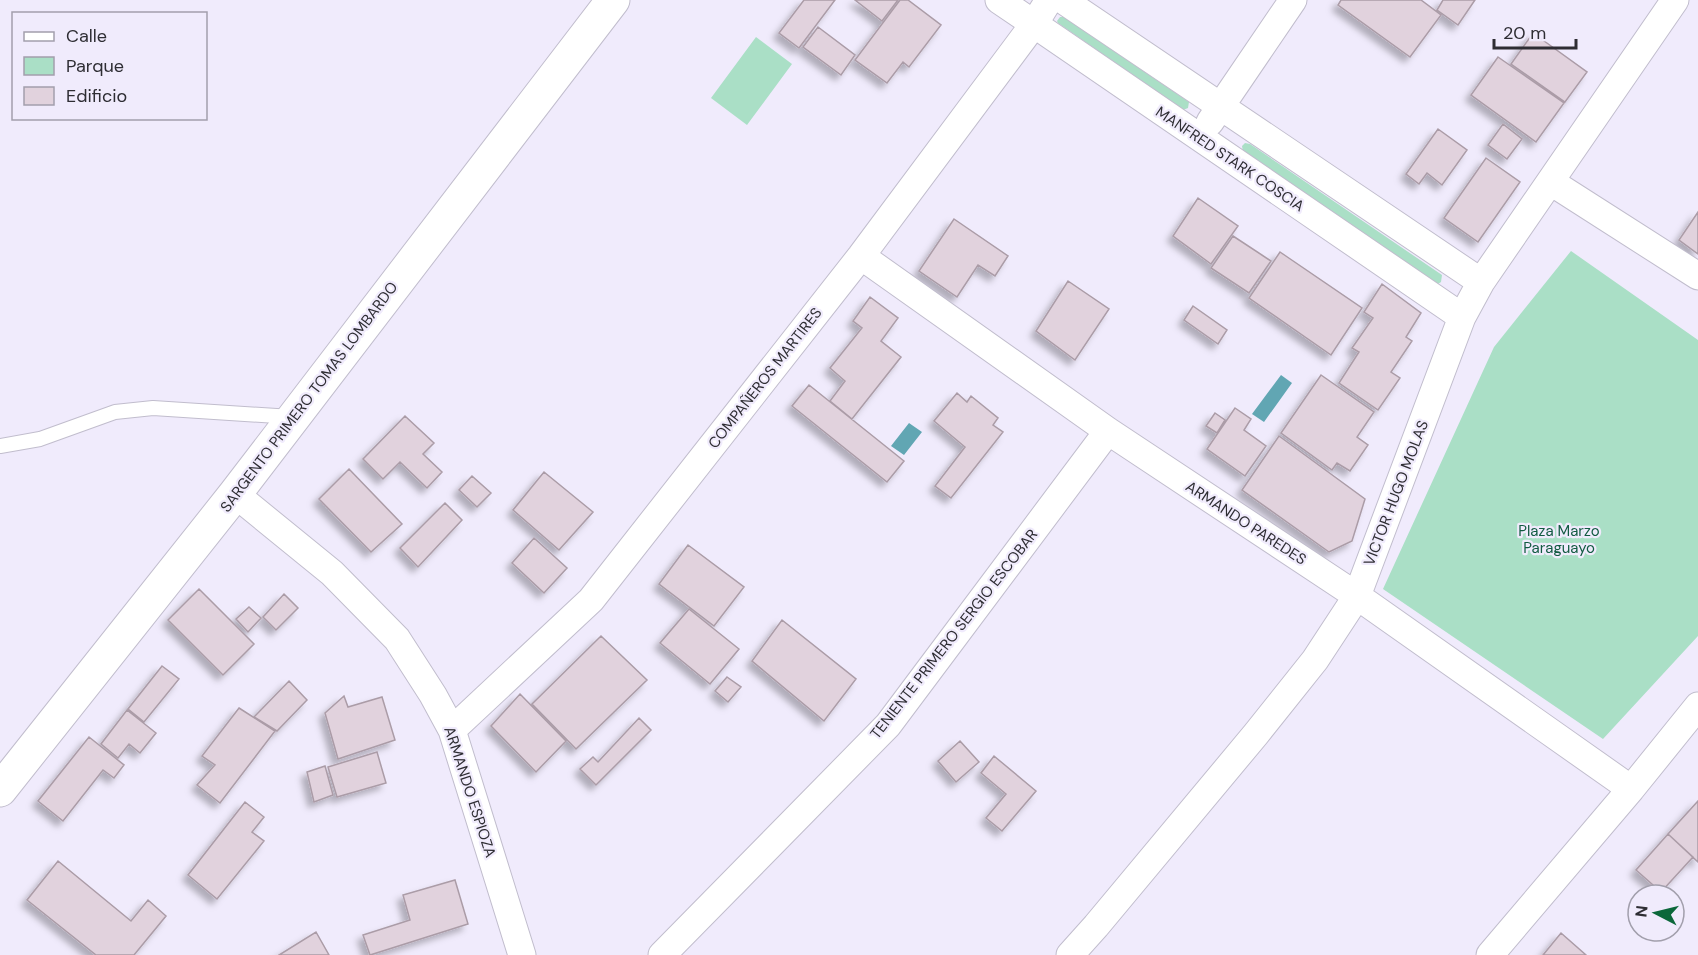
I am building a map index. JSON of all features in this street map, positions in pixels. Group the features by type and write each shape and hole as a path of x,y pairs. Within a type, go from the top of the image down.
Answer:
{"street":[{"name":"SARGENTO PRIMERO TOMAS LOMBARDO","path":"0,790 235,494 613,0"},
{"name":"MANFRED STARK COSCIA","path":"999,0 1462,317"},
{"name":"COMPAÑEROS MARTIRES","path":"452,730 591,600 861,256 1034,24 1049,0"},
{"path":"1063,0 1481,282"},
{"path":"1199,138 1293,0"},
{"name":"VICTOR HUGO MOLAS","path":"1070,955 1256,734 1315,660 1357,596 1462,317 1481,282 1676,0"},
{"path":"1551,182 1698,276"},
{"name":"ARMANDO PAREDES","path":"861,256 1108,431 1357,596 1631,789"},
{"name":"TENIENTE PRIMERO SERGIO ESCOBAR","path":"662,955 888,725 1108,431"},
{"name":"ARMANDO ESPIOZA","path":"235,494 332,573 397,639 433,695 452,730 522,955"},
{"path":"1490,955 1698,706"}],"lane":[{"path":"0,446 40,439 115,412 153,408 294,417"}],"green space":[{"path":"1060,17 1064,17 1189,102 1188,108 1183,110 1058,23"},
{"path":"756,37 792,64 747,125 711,98"},
{"path":"1245,143 1250,144 1442,275 1441,282 1438,284 1243,152 1242,146"},
{"name":"Plaza Marzo Paraguayo","path":"1571,251 1698,340 1698,636 1603,739 1383,589 1494,347"}],"water":[{"path":"1281,375 1292,383 1264,422 1252,414"},
{"path":"909,423 922,432 904,455 891,446"}],"building":[{"path":"804,0 835,0 799,48 779,33"},
{"path":"855,0 898,0 882,21"},
{"path":"900,0 908,0 941,25 909,67 903,62 887,83 855,60"},
{"path":"1341,0 1421,0 1441,15 1410,57 1338,5"},
{"path":"1443,0 1475,0 1458,25 1437,10"},
{"path":"818,27 855,55 841,75 803,47"},
{"path":"1533,33 1587,72 1565,102 1511,64"},
{"path":"1498,57 1564,103 1536,142 1471,95"},
{"path":"1503,124 1522,139 1507,159 1488,145"},
{"path":"1438,129 1467,150 1442,185 1427,173 1419,184 1406,174"},
{"path":"1486,158 1520,182 1478,242 1444,218"},
{"path":"1198,198 1238,226 1211,264 1173,236"},
{"path":"1698,212 1698,254 1679,240"},
{"path":"954,219 1008,256 995,276 978,265 957,297 919,271"},
{"path":"1233,236 1271,261 1249,293 1211,268"},
{"path":"1280,252 1362,308 1331,355 1249,298"},
{"path":"1068,281 1109,309 1075,360 1036,331"},
{"path":"1382,284 1421,313 1406,337 1412,341 1391,372 1400,378 1378,410 1339,383 1359,352 1352,348 1373,318 1364,312"},
{"path":"870,297 898,318 881,341 901,357 852,419 830,401 845,381 830,368 862,328 853,321"},
{"path":"1193,306 1227,330 1218,344 1184,320"},
{"path":"1321,375 1374,412 1357,437 1368,445 1350,471 1337,463 1332,470 1281,433"},
{"path":"809,385 904,461 887,482 792,406"},
{"path":"957,393 967,402 971,396 998,418 993,425 1003,432 951,498 935,486 965,447 934,421"},
{"path":"1235,408 1251,419 1244,430 1266,446 1245,476 1207,449"},
{"path":"1215,413 1225,420 1217,433 1206,426"},
{"path":"405,416 434,443 423,454 442,472 427,488 400,462 383,479 363,459"},
{"path":"1279,436 1365,499 1352,541 1329,552 1242,490"},
{"path":"349,469 402,524 371,552 319,499"},
{"path":"544,472 593,512 559,550 513,510"},
{"path":"472,476 491,493 477,507 459,490"},
{"path":"445,503 462,520 418,567 400,548"},
{"path":"534,538 567,568 544,593 512,563"},
{"path":"688,545 744,587 714,626 659,584"},
{"path":"199,589 254,644 223,675 168,620"},
{"path":"284,594 298,608 276,630 263,617"},
{"path":"249,607 261,618 248,632 236,619"},
{"path":"689,609 739,649 710,684 660,643"},
{"path":"782,620 856,679 824,721 752,661"},
{"path":"601,636 647,680 576,749 532,704"},
{"path":"162,666 179,679 144,722 128,709"},
{"path":"727,677 741,687 728,702 715,691"},
{"path":"289,681 307,700 277,731 254,717"},
{"path":"520,694 566,741 536,772 491,726"},
{"path":"344,696 348,707 382,697 395,740 338,759 325,713"},
{"path":"239,708 275,731 220,803 197,785 215,765 202,756"},
{"path":"127,710 156,733 140,753 129,744 118,758 101,744"},
{"path":"639,718 651,730 596,785 580,769 593,757 598,762"},
{"path":"89,737 124,765 114,778 103,770 63,821 38,801"},
{"path":"960,741 979,762 956,782 938,761"},
{"path":"377,752 386,783 337,797 328,767"},
{"path":"994,756 1036,791 1002,831 986,818 1006,794 981,773"},
{"path":"325,766 333,795 314,802 307,772"},
{"path":"1698,801 1698,862 1668,834"},
{"path":"245,802 264,817 252,832 264,841 217,899 188,875"},
{"path":"1668,834 1693,857 1669,883 1651,883 1636,870"},
{"path":"58,861 131,921 148,900 166,916 134,955 96,955 27,900"},
{"path":"455,880 468,924 370,955 363,935 410,920 403,895"},
{"path":"316,932 329,955 279,955"},
{"path":"1561,933 1586,955 1543,955"}]}
